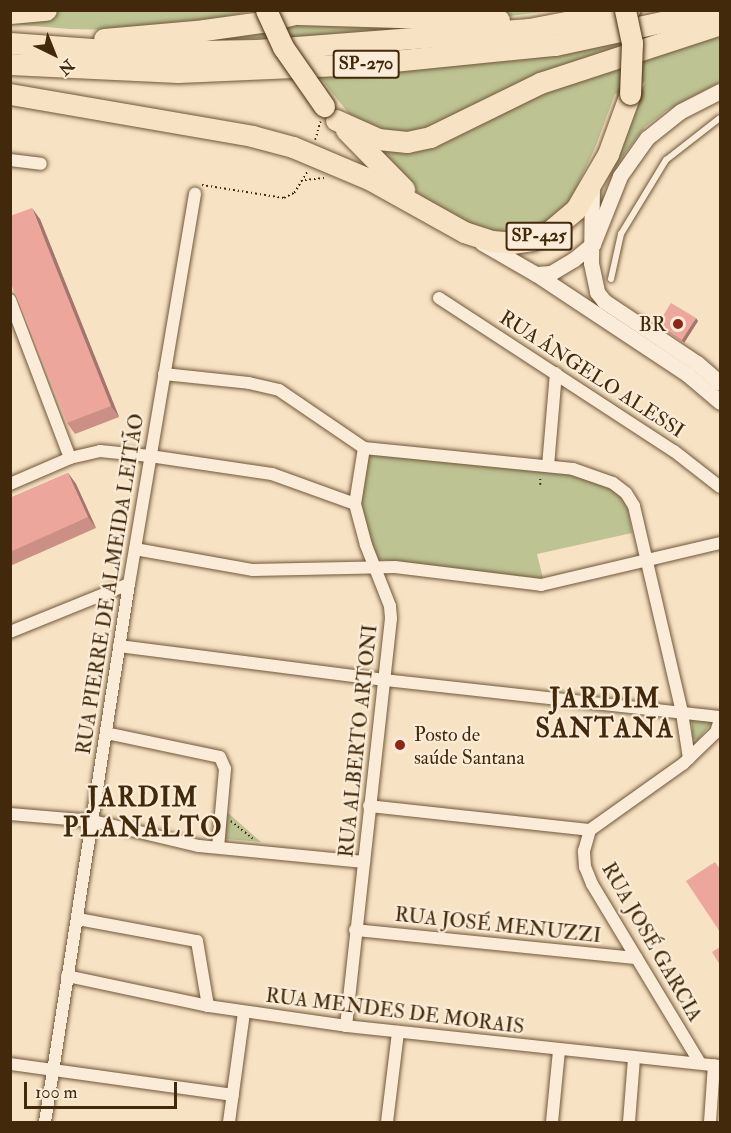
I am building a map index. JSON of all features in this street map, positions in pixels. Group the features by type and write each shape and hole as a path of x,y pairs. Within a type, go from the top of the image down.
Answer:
{"highway":[{"path":"10,13 46,10"},
{"name":"SP-425","path":"266,10 284,47 330,113 391,177 432,213 464,232 492,241 513,243 532,240 563,222 576,209 592,183 619,128 630,94 632,44 627,10"},
{"name":"SP-270","path":"10,43 133,52 224,51 450,37 529,29 627,10"},
{"name":"SP-270","path":"10,64 178,72 386,62 555,45 717,10"},
{"path":"10,28 72,37 124,39 227,27 305,12 571,21"},
{"path":"330,113 378,139 407,142 430,137 540,83 720,24"},
{"path":"10,94 252,136 311,154 372,180 432,213"}],"street":[{"path":"536,274 550,273 573,260 593,244 620,176 647,138 681,111 720,91"},
{"path":"10,160 41,164"},
{"path":"592,183 591,263 597,292 604,301 677,349 720,383"},
{"name":"RUA PIERRE DE ALMEIDA LEITÃO","path":"45,1122 129,584 195,194"},
{"path":"464,232 536,274 687,374 720,402"},
{"name":"RUA ÂNGELO ALESSI","path":"439,298 556,372 674,451 720,487"},
{"path":"10,300 70,458"},
{"path":"548,466 556,372"},
{"path":"164,374 249,382 279,390 364,448 548,466 595,476 626,492 634,506 682,713 689,758"},
{"name":"RUA ALBERTO ARTONI","path":"346,1026 355,930 390,636 390,606 354,504 364,448"},
{"path":"10,484 70,458 100,451 272,474 354,504"},
{"path":"135,549 253,570 375,567 541,585 646,558 720,543"},
{"path":"10,632 129,584"},
{"path":"119,646 385,680 720,718 716,732 689,758 590,830 369,807"},
{"path":"105,734 220,757 225,769 218,848"},
{"path":"10,814 93,821 218,848 364,862"},
{"name":"RUA JOSÉ GARCIA","path":"590,830 584,851 585,867 592,884 700,1063"},
{"path":"78,919 197,941 208,1006"},
{"name":"RUA JOSÉ MENUZZI","path":"355,930 637,958"},
{"name":"RUA MENDES DE MORAIS","path":"68,976 208,1006 346,1026 717,1065"},
{"path":"229,1122 244,1012"},
{"path":"387,1122 398,1032"},
{"path":"552,1122 559,1050"},
{"path":"629,1122 634,1058"},
{"path":"10,1064 53,1068 233,1095"},
{"path":"710,1122 717,1065"}],"lane":[{"path":"611,279 621,234 666,160 720,118"}],"path":[{"path":"195,194 202,185 284,198 294,193 304,180 311,154 330,113"},
{"path":"221,813 270,853"}],"green space":[{"path":"65,10 248,10 248,12 204,21 114,30 11,24 10,17"},
{"path":"336,11 551,11 361,34 205,41 204,38"},
{"path":"672,30 432,129 399,136 353,119 319,76"},
{"path":"720,32 720,82 666,111 645,127 614,168 645,82 615,94 595,148 570,201 552,219 530,231 492,235 439,209 402,181 370,148 399,152 413,151 563,83"},
{"path":"372,453 569,474 601,483 622,497 628,509 632,533 537,554 543,578 532,580 378,559 375,558 360,502 369,455"},
{"path":"692,717 712,722 697,741 692,737"},
{"path":"227,812 261,842 225,839"}],"building":[{"path":"32,208 111,406 67,423 10,281 10,216"},
{"name":"BR","path":"671,303 696,318 682,340 658,324"},
{"path":"68,473 88,517 10,552 10,498"},
{"path":"715,862 720,869 720,932 686,881"},
{"path":"720,947 720,965 712,952"}],"place":[{"name":"BR","path":"678,324"},
{"name":"Posto de saúde Santana","path":"400,745"}],"district":[{"name":"JARDIM SANTANA","path":"605,715"},
{"name":"JARDIM PLANALTO","path":"143,814"}]}
